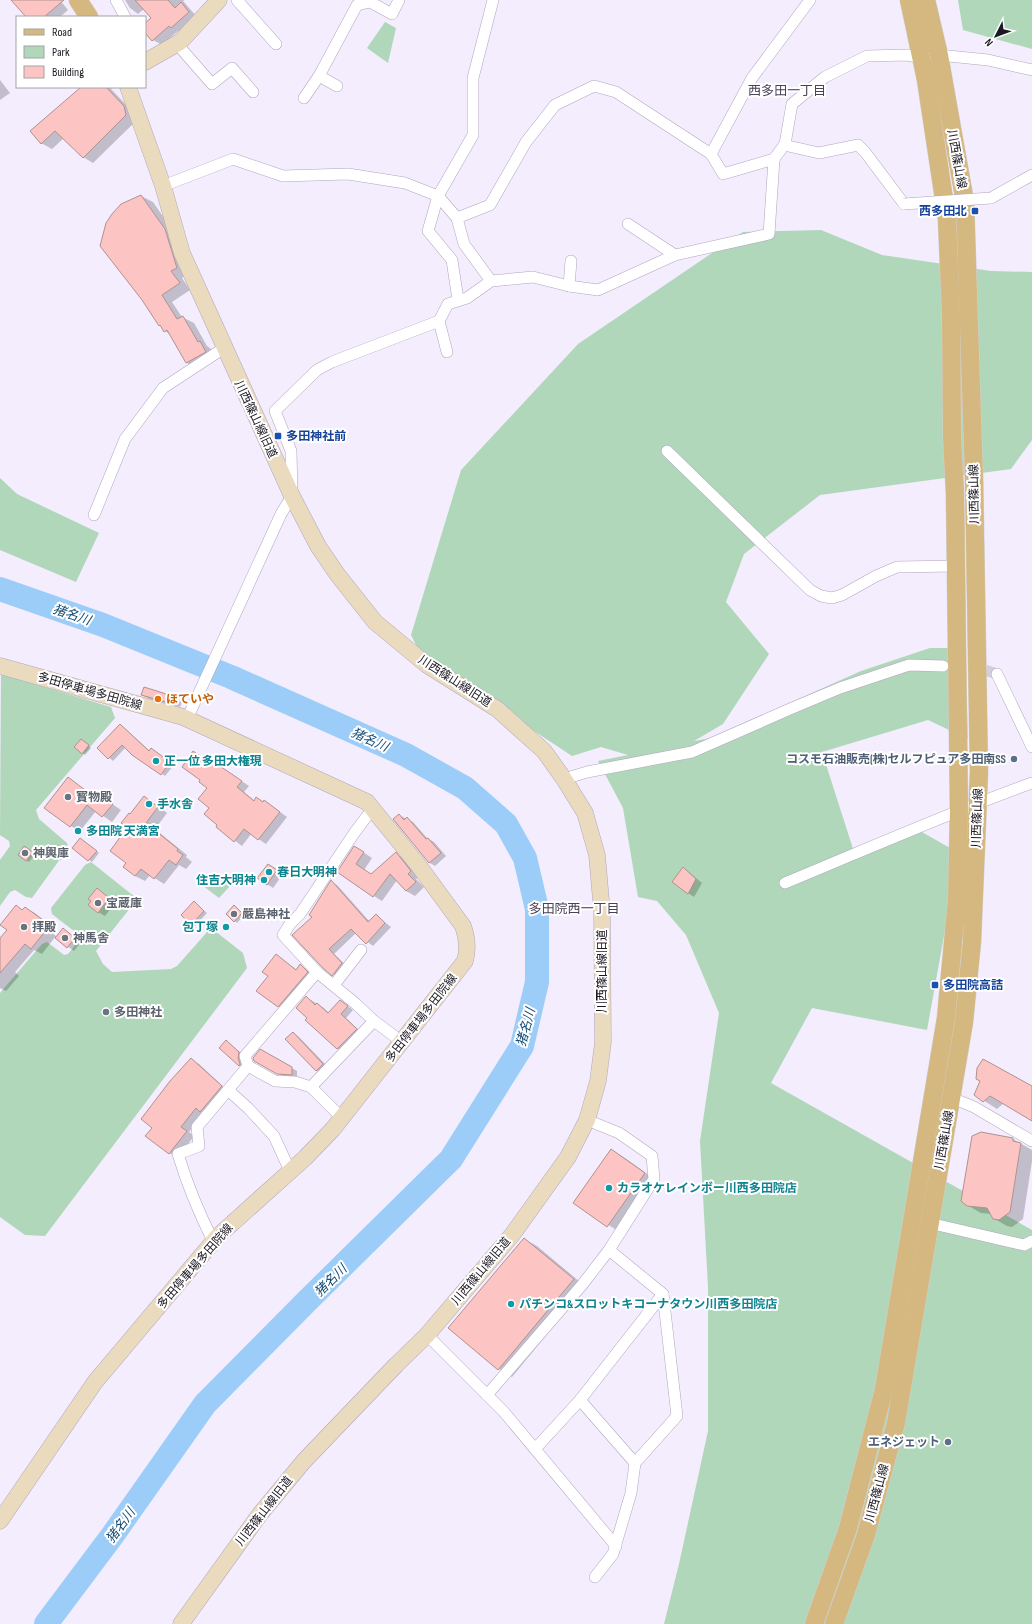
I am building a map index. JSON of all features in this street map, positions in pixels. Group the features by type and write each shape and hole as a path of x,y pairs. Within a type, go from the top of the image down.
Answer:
{"main road":[{"path":"78,0 88,16"},
{"name":"川西篠山線","path":"834,1624 866,1535 896,1423 964,1022 972,941 979,772 972,428 965,202 931,57 909,0"},
{"name":"川西篠山線","path":"814,1624 848,1528 884,1389 946,1018 957,899 959,810 951,314 947,219 926,0"}],"street":[{"path":"116,0 124,16"},
{"path":"146,60 180,42 219,0"},
{"path":"236,0 276,44"},
{"path":"304,98 319,76 357,5 370,2 392,14 399,0"},
{"path":"458,300 452,260 428,231 438,196 473,135 473,78 493,0"},
{"path":"711,154 752,78 810,0"},
{"path":"177,44 212,84 232,68 253,92"},
{"path":"187,719 281,514 292,496 291,451 275,411 317,370 332,362 439,321 448,304 467,298 491,281 533,277 569,286 598,290 675,255 769,234 774,159 784,145 792,104 825,77 867,56 907,55 988,60 1032,70"},
{"path":"319,76 338,86"},
{"path":"456,218 490,205 526,142 555,105 594,86 616,92 711,154 723,174 774,159"},
{"name":"川西篠山線旧道","path":"128,88 163,186 182,254 292,496 325,557 376,622 427,666 497,709 544,751 564,779 585,813 598,855 602,912 603,1042 598,1081 587,1120 568,1157 512,1235 427,1335 396,1365 304,1461 260,1514 181,1624"},
{"path":"784,145 819,153 858,145 866,152 904,204 991,198 1032,175"},
{"path":"163,186 233,159 282,176 348,174 404,183 438,196 456,218 464,244 491,281"},
{"path":"628,224 675,255"},
{"path":"569,286 572,261"},
{"path":"439,321 447,352"},
{"path":"94,515 125,439 163,388 224,348"},
{"path":"667,451 810,590 821,596 832,598 842,595 876,576 896,568 956,566"},
{"path":"564,779 587,772 692,752 840,688 909,665 943,666"},
{"name":"多田停車場多田院線","path":"0,666 187,719 367,802 423,872 463,926 466,934 467,955 465,961 342,1118 305,1158 213,1241 95,1382 0,1521"},
{"path":"997,674 1032,747"},
{"path":"785,883 884,843 978,802 1032,783"},
{"path":"373,808 355,832 300,914 290,924 283,935 317,972 334,985 374,1022 402,1042"},
{"path":"334,985 361,950"},
{"path":"317,972 245,1056 248,1066 275,1081 295,1082 311,1088 342,1118"},
{"path":"311,1088 374,1022"},
{"path":"213,1241 198,1212 187,1184 178,1154 199,1146 197,1128 248,1066"},
{"path":"228,1090 248,1108 274,1136 290,1171"},
{"path":"952,1098 974,1107 1032,1141"},
{"path":"487,1395 582,1285 609,1250 654,1179 652,1156 619,1133 587,1120"},
{"path":"929,1223 1024,1245 1032,1241"},
{"path":"595,1577 613,1554 616,1546 631,1493 635,1463 677,1416 663,1294 609,1250"},
{"path":"535,1449 580,1400 663,1294"},
{"path":"427,1335 504,1412 616,1546"},
{"path":"580,1400 635,1463"}],"green space":[{"path":"958,0 1032,0 1032,49 963,30"},
{"path":"385,22 396,28 388,63 367,48"},
{"path":"821,230 882,255 991,271 1032,272 1032,440 1011,469 820,495 744,554 726,602 769,654 723,724 694,741 711,738 861,671 930,648 965,648 968,739 928,720 822,752 855,855 920,831 959,853 927,1030 812,1008 771,1083 1032,1230 1032,1624 664,1624 679,1564 708,1431 708,1287 700,1141 719,1013 686,935 657,901 638,897 623,808 598,761 628,755 601,747 572,756 422,657 411,635 461,470 578,344 743,232"},
{"path":"0,478 17,494 99,533 76,582 0,550"},
{"path":"1,674 111,707 115,718 36,810 39,819 67,843 68,848 32,898 26,897 15,890 10,892 0,906 0,860 10,846 9,841 0,835"},
{"path":"91,862 135,897 135,902 96,951 103,964 112,972 171,969 177,966 208,931 215,931 243,953 247,968 45,1236 25,1235 0,1217 0,993 42,944 47,942 64,955 68,954 80,939 79,935 52,914 51,908 85,865"},
{"path":"213,872 230,886 219,898 202,885"}],"building":[{"path":"11,0 64,0 45,16 25,16"},
{"path":"135,0 168,0 175,8 181,2 189,12 171,28 169,26 152,41 146,34 146,22 151,18"},
{"path":"80,88 107,88 124,106 126,115 83,158 55,131 41,144 30,131"},
{"path":"141,195 165,229 177,268 171,271 180,283 162,295 177,319 183,316 198,342 200,341 206,352 186,363 167,330 164,332 160,325 159,326 142,300 100,246 106,223 112,214 121,204"},
{"path":"144,687 176,697 173,704 141,695"},
{"path":"120,724 149,751 151,748 170,762 161,775 132,755 122,745 108,759 97,748"},
{"path":"81,739 89,745 82,754 74,747"},
{"path":"193,751 210,763 211,760 242,781 237,787 254,801 256,797 263,802 264,800 280,812 258,840 244,829 234,842 216,827 217,825 204,814 209,808 198,799 207,788 199,782 200,780 182,767"},
{"name":"寳物殿","path":"68,777 98,800 102,795 113,804 102,817 87,805 70,827 44,808"},
{"path":"144,796 158,807 146,823 178,849 177,851 183,855 176,865 169,860 154,879 141,869 135,876 123,867 126,863 110,851 121,836 119,834 125,826 121,823"},
{"path":"399,814 404,820 407,817 426,839 428,838 441,853 429,863 393,819"},
{"path":"80,838 97,851 88,861 72,848"},
{"path":"57,845 65,852 59,859 50,853"},
{"name":"神輿庫","path":"24,846 33,852 26,861 18,855"},
{"path":"354,846 364,852 356,864 371,874 396,852 411,871 408,874 416,882 406,891 390,874 373,897 337,872"},
{"path":"268,864 277,870 267,885 257,878"},
{"path":"683,867 696,879 688,894 672,882"},
{"path":"331,880 368,922 376,914 385,923 366,944 351,929 329,949 342,963 332,976 292,935 312,917 309,915"},
{"name":"宝蔵庫","path":"97,888 109,898 98,913 88,905 91,901 88,899"},
{"path":"194,901 204,911 191,925 181,915"},
{"name":"拝殿","path":"16,905 22,910 25,907 43,920 40,924 47,929 31,949 25,944 0,973 0,938 7,930 0,925"},
{"name":"嚴島神社","path":"234,905 242,913 234,922 226,914"},
{"name":"神馬舎","path":"63,928 75,938 67,948 55,938"},
{"path":"276,954 296,970 300,964 308,972 278,1007 256,991 268,976 262,972"},
{"path":"306,996 315,1005 317,1003 328,1013 340,1000 348,1006 341,1014 357,1029 337,1049 305,1020 307,1018 296,1008"},
{"path":"293,1032 323,1064 316,1071 285,1039"},
{"path":"226,1040 239,1052 239,1066 219,1048"},
{"path":"260,1049 292,1067 292,1075 277,1074 254,1061 253,1058"},
{"path":"191,1058 222,1086 200,1112 196,1108 181,1127 187,1131 169,1154 145,1136 152,1128 141,1119 170,1081"},
{"path":"983,1059 1032,1086 1032,1121 990,1096 983,1102 974,1095 980,1081 976,1079 977,1068"},
{"path":"981,1132 1013,1138 1013,1141 1021,1143 1010,1212 999,1220 993,1219 987,1208 967,1206 961,1201 972,1136"},
{"name":"カラオケレインボー川西多田院店","path":"611,1149 645,1173 607,1227 573,1203"},
{"name":"パチンコ&スロットキコーナタウン川西多田院店","path":"524,1238 574,1279 498,1370 448,1328"}],"waterway":[{"name":"猪名川","path":"0,589 103,625 231,677 406,755 465,788 506,824 525,858 537,909 537,982 522,1046 451,1159 205,1404 112,1536 46,1624"}],"tunnel":[{"path":"953,667 985,670 997,674"}],"place":[{"name":"西多田北","path":"975,211"},
{"name":"多田神社前","path":"278,436"},
{"name":"ほていや","path":"158,699"},
{"name":"コスモ石油販売(株)セルフピュア多田南SS","path":"1014,759"},
{"name":"正一位 多田大権現","path":"156,761"},
{"name":"寳物殿","path":"68,797"},
{"name":"手水舎","path":"149,804"},
{"name":"多田院 天満宮","path":"78,831"},
{"name":"神輿庫","path":"25,853"},
{"name":"春日大明神","path":"269,872"},
{"name":"住吉大明神","path":"264,880"},
{"name":"宝蔵庫","path":"98,903"},
{"name":"嚴島神社","path":"234,914"},
{"name":"拝殿","path":"24,927"},
{"name":"包丁塚","path":"226,927"},
{"name":"神馬舎","path":"65,938"},
{"name":"多田院高詰","path":"935,985"},
{"name":"多田神社","path":"106,1012"},
{"name":"カラオケレインボー川西多田院店","path":"609,1188"},
{"name":"パチンコ&スロットキコーナタウン川西多田院店","path":"511,1304"},
{"name":"エネジェット","path":"948,1442"}],"district":[{"name":"西多田一丁目","path":"787,90"},
{"name":"多田院西一丁目","path":"574,908"}]}
